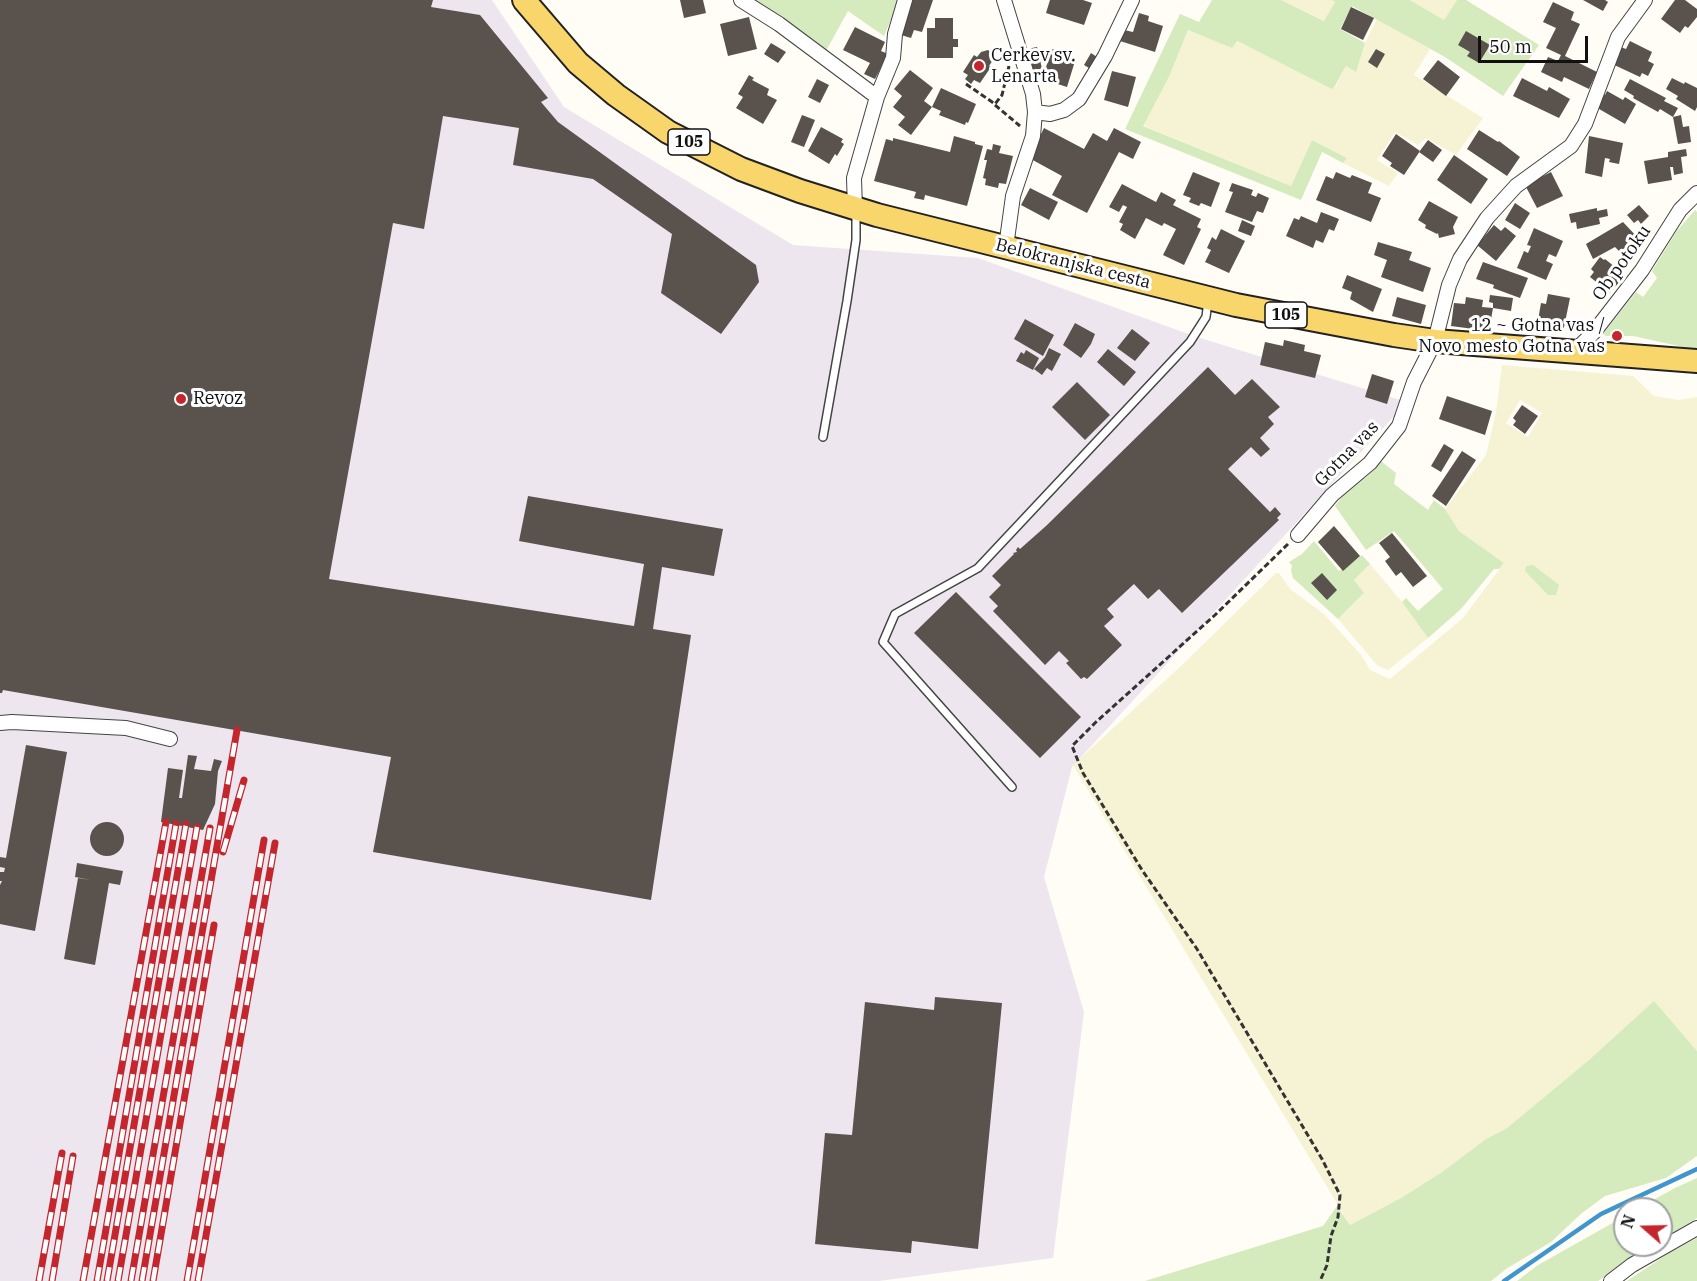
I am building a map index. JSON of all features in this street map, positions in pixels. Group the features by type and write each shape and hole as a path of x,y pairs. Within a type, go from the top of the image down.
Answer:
{"main road":[{"name":"Belokranjska cesta","path":"524,0 578,63 616,95 668,132 741,169 855,209 1208,298 1321,322 1435,341 1692,360"}],"street":[{"path":"741,0 779,24 877,97"},
{"path":"855,209 854,178 877,97 893,58 895,34 905,0"},
{"path":"1004,0 1033,94 1035,112 1033,136 1013,196 1006,247"},
{"path":"1035,112 1050,114 1064,110 1079,99 1105,56 1131,0"},
{"name":"Gotna vas","path":"1298,535 1332,495 1370,463 1399,426 1414,381 1435,341 1449,285 1460,259 1487,218 1516,186 1571,146 1584,124 1618,37 1645,0"},
{"name":"Ob potoku","path":"1575,351 1594,332 1642,270 1680,210 1697,194"},
{"path":"0,723 126,728 170,739"},
{"path":"1611,1281 1632,1265 1697,1228"}],"lane":[{"path":"823,437 856,240 855,209"},
{"path":"1012,787 884,642 895,614 957,581 978,568 987,559 1190,342 1206,317 1208,298"}],"path":[{"path":"995,104 1002,94 1010,61"},
{"path":"966,84 995,104 1033,136"},
{"path":"1298,535 1215,615 1072,746 1083,772 1142,870 1197,950 1322,1159 1340,1195 1338,1217 1331,1236 1327,1265 1320,1281"}],"shaded area":[{"name":"Revoz","path":"0,0 492,0 564,107 793,245 978,258 1194,336 1407,402 1072,767 1044,877 1084,1012 1053,1258 879,1281 0,1281"},
{"path":"1281,0 1332,0 1335,1 1325,21"},
{"path":"1410,0 1457,0 1444,20"},
{"path":"1377,19 1430,49 1414,75 1483,118 1456,155 1426,138 1418,145 1395,132 1377,160 1398,173 1389,186 1343,163 1347,158 1312,140 1291,186 1142,125 1169,77 1188,30 1232,47 1236,41 1332,88 1336,86 1346,66 1356,71 1365,43"},
{"path":"1502,365 1633,376 1654,396 1679,400 1697,397 1697,1051 1654,1002 1507,1128 1486,1139 1442,1172 1401,1198 1350,1225 1073,765 1181,666 1276,573 1279,573 1290,589 1324,614 1362,656 1370,670 1390,679 1463,618 1504,563 1459,531 1445,509 1486,455 1496,412","holes":["1520,400 1542,413 1528,437 1506,423"]},
{"path":"1370,564 1428,638 1388,670 1377,665 1338,619 1363,594 1354,580"}],"green space":[{"path":"754,0 899,0 884,36 848,11 826,51"},
{"path":"1212,0 1281,0 1324,21 1335,2 1332,0 1410,0 1444,20 1457,0 1466,0 1539,45 1503,96 1445,57 1352,6 1340,29 1365,43 1356,72 1346,66 1332,89 1237,41 1232,48 1188,30 1169,77 1143,126 1291,186 1312,140 1347,158 1343,163 1322,152 1301,200 1125,129 1180,14 1199,22"},
{"path":"1695,210 1697,212 1697,350 1633,336 1603,334 1636,292 1643,297 1657,278 1652,271 1676,232"},
{"path":"1381,461 1396,473 1394,484 1428,510 1434,500 1445,509 1459,531 1504,563 1499,569 1494,569 1461,609 1428,638 1402,602 1406,598 1418,611 1443,589 1394,531 1366,550 1335,506 1345,492 1369,475"},
{"path":"1314,541 1339,571 1362,555 1370,564 1354,580 1364,593 1338,619 1293,578 1292,566 1289,562 1302,554"},
{"path":"1533,565 1559,585 1556,595 1548,595 1525,571 1526,566"},
{"path":"1654,1001 1697,1051 1697,1156 1666,1178 1605,1196 1582,1213 1551,1242 1506,1269 1491,1281 1145,1281 1323,1226 1337,1206 1350,1225 1401,1198 1442,1172 1486,1139 1507,1128 1590,1059"},
{"path":"1697,1178 1697,1218 1673,1233 1673,1197 1659,1197"},
{"path":"1613,1223 1613,1257 1635,1257 1598,1281 1517,1281 1538,1265"},
{"path":"1697,1238 1697,1281 1627,1281 1663,1257 1673,1257 1673,1251"}],"building":[{"name":"Revoz","path":"0,0 433,0 431,7 480,15 548,98 541,102 558,122 756,265 759,282 721,334 661,293 672,234 593,179 513,165 519,128 443,116 424,229 393,223 329,579 634,626 644,564 519,541 528,496 723,529 714,576 662,567 653,629 691,635 651,900 373,852 391,757 3,690 0,693"},
{"path":"680,0 703,0 706,13 684,18"},
{"path":"913,0 933,0 922,32 914,30 911,38 901,35"},
{"path":"1050,0 1083,0 1092,3 1084,25 1046,13"},
{"path":"1583,0 1605,0 1608,2 1603,11"},
{"path":"1675,0 1685,0 1697,9 1697,17 1688,28 1685,26 1680,33 1661,19"},
{"path":"1553,2 1574,12 1571,20 1580,24 1565,56 1597,72 1589,89 1564,77 1562,82 1541,72 1548,57 1558,61 1561,55 1546,48 1556,28 1543,22"},
{"path":"1351,7 1374,18 1363,40 1341,29"},
{"path":"1139,13 1149,16 1148,21 1163,26 1155,52 1120,41 1124,30 1133,32"},
{"path":"749,17 757,49 728,56 720,24"},
{"path":"935,18 953,18 953,39 958,39 958,47 953,47 953,58 927,58 927,28 935,28"},
{"path":"855,27 885,42 881,51 888,54 875,79 864,74 870,63 843,50"},
{"path":"1466,31 1490,45 1479,63 1467,56 1470,52 1458,45"},
{"path":"1630,41 1652,52 1648,61 1654,64 1648,76 1642,73 1640,77 1610,63 1618,46 1626,49"},
{"path":"771,43 786,52 778,63 764,54"},
{"path":"1037,47 1043,73 1032,75 1022,50"},
{"path":"1052,49 1062,52 1061,56 1075,61 1067,87 1042,79"},
{"path":"1376,49 1385,54 1377,68 1368,62"},
{"name":"Cerkev sv. Lenarta","path":"988,50 993,54 993,60 989,66 991,67 980,83 974,80 971,84 965,79 968,75 963,72 974,55 977,57 981,52"},
{"path":"1091,53 1097,57 1089,68 1084,65"},
{"path":"1438,60 1460,77 1446,96 1423,79"},
{"path":"910,70 933,88 924,101 932,107 911,135 898,125 905,117 893,107 902,96 894,89"},
{"path":"1112,71 1136,77 1128,107 1104,100"},
{"path":"749,75 754,78 752,80 769,89 767,95 777,100 763,124 736,108 743,97 738,94"},
{"path":"1522,78 1547,91 1549,87 1570,99 1559,118 1513,96"},
{"path":"1672,78 1697,88 1695,111 1676,99 1678,96 1666,89"},
{"path":"817,79 829,85 820,103 808,97"},
{"path":"1630,79 1666,98 1664,101 1678,108 1673,117 1660,109 1658,112 1633,98 1634,96 1624,90"},
{"path":"941,88 976,104 968,123 966,122 965,125 939,115 941,111 932,107"},
{"path":"1607,91 1623,100 1625,97 1636,104 1625,124 1594,106 1602,93 1605,95"},
{"path":"802,115 815,120 804,147 791,142"},
{"path":"1681,115 1683,127 1689,126 1691,142 1678,144 1673,117"},
{"path":"821,127 843,139 841,142 844,144 829,164 808,151"},
{"path":"1044,128 1084,149 1093,133 1107,141 1114,128 1141,142 1133,159 1119,152 1087,213 1052,195 1062,176 1029,158"},
{"path":"1479,130 1499,141 1520,157 1507,176 1467,149"},
{"path":"1396,134 1420,151 1404,175 1390,166 1392,163 1382,156"},
{"path":"954,136 983,146 967,206 925,195 924,200 914,198 916,192 874,181 886,139 893,141 893,138 950,152"},
{"path":"1589,136 1623,143 1619,164 1609,162 1610,159 1605,158 1602,177 1585,173"},
{"path":"1428,140 1442,150 1433,162 1419,152"},
{"path":"993,144 1001,146 999,153 1013,156 1006,184 999,183 998,188 985,185 986,179 983,178 987,149 992,150"},
{"path":"1686,149 1687,156 1681,157 1683,173 1674,175 1673,167 1670,167 1672,180 1648,184 1644,161 1668,157 1668,152"},
{"path":"1454,155 1488,179 1471,204 1437,180"},
{"path":"1193,172 1220,183 1211,207 1189,202 1191,198 1183,195"},
{"path":"1336,172 1350,178 1352,175 1372,183 1368,193 1381,198 1371,222 1316,200 1326,176 1333,179"},
{"path":"1551,172 1563,196 1537,208 1525,185"},
{"path":"1232,183 1253,190 1251,195 1256,197 1258,193 1269,198 1263,213 1257,211 1252,222 1225,212 1233,192 1229,191"},
{"path":"1122,184 1156,202 1161,192 1176,200 1173,205 1201,219 1197,227 1201,229 1184,265 1163,255 1176,229 1164,223 1162,226 1146,218 1135,239 1120,230 1123,224 1119,222 1127,207 1123,205 1119,212 1109,207"},
{"path":"1030,188 1058,202 1049,220 1021,205"},
{"path":"1429,201 1458,217 1453,227 1455,234 1439,238 1438,233 1425,228 1426,225 1418,220"},
{"path":"1515,203 1530,213 1520,229 1505,220"},
{"path":"1639,205 1649,216 1641,224 1638,220 1634,223 1627,215"},
{"path":"1597,208 1597,211 1607,209 1608,216 1599,218 1600,224 1577,229 1576,222 1571,223 1569,214"},
{"path":"1321,212 1339,219 1334,231 1329,229 1323,243 1316,240 1313,248 1286,236 1294,218 1299,220 1301,216 1317,223"},
{"path":"1242,220 1255,226 1251,236 1238,231"},
{"path":"1623,222 1639,239 1623,255 1615,247 1593,259 1586,244"},
{"path":"1494,225 1501,231 1505,227 1516,236 1496,261 1477,245"},
{"path":"1534,228 1563,241 1556,257 1549,254 1546,261 1553,264 1546,280 1517,268 1524,251 1528,253 1531,246 1527,245"},
{"path":"1221,229 1245,241 1229,273 1205,262 1211,250 1207,248 1212,237 1216,240"},
{"path":"1378,242 1412,252 1409,260 1431,268 1423,292 1381,277 1387,260 1374,255"},
{"path":"1600,257 1625,275 1610,293 1590,277 1594,272 1591,269"},
{"path":"1483,262 1528,278 1520,298 1476,279"},
{"path":"1347,275 1382,289 1373,312 1350,299 1352,292 1342,288"},
{"path":"1548,294 1570,298 1563,332 1537,326 1541,303 1546,304"},
{"path":"1490,295 1513,298 1511,311 1493,308 1493,303 1489,302"},
{"path":"1397,297 1426,305 1421,324 1392,316"},
{"path":"1466,297 1483,300 1482,307 1493,308 1489,331 1451,326 1454,303 1465,304"},
{"path":"1025,319 1054,335 1043,356 1014,339"},
{"path":"1075,323 1095,334 1081,358 1063,345"},
{"path":"1132,329 1150,343 1135,361 1117,348"},
{"path":"1284,340 1305,345 1304,351 1321,355 1315,378 1260,365 1265,342 1283,346"},
{"path":"1049,348 1061,354 1052,371 1047,368 1042,375 1034,369 1045,357"},
{"path":"1108,349 1136,372 1124,386 1097,362"},
{"path":"1026,350 1039,358 1033,370 1016,361 1021,352 1024,354"},
{"path":"1208,367 1235,395 1252,379 1280,407 1268,417 1274,424 1260,438 1270,449 1261,457 1251,447 1228,469 1270,512 1275,507 1281,514 1277,518 1279,520 1182,613 1159,589 1148,599 1134,584 1107,609 1114,617 1104,626 1122,645 1087,679 1084,677 1081,679 1066,663 1069,661 1059,651 1045,665 993,611 998,606 989,597 1001,585 992,576 1013,553 1017,552 1018,547 1020,549 1046,526"},
{"path":"1372,374 1394,381 1387,404 1365,397"},
{"path":"1077,382 1110,415 1085,440 1052,407"},
{"path":"1447,396 1492,411 1485,435 1439,419"},
{"path":"1522,405 1538,416 1525,434 1513,425 1516,421 1513,418"},
{"path":"1444,444 1454,450 1441,472 1431,466"},
{"path":"1462,451 1476,460 1446,506 1432,496"},
{"path":"1334,526 1360,556 1343,571 1318,542"},
{"path":"1392,533 1427,576 1413,587 1401,572 1396,576 1385,561 1390,557 1379,543"},
{"path":"1322,573 1337,590 1327,600 1311,583"},
{"path":"956,592 1081,717 1040,758 914,633"},
{"path":"26,745 67,752 35,931 0,924 0,885 2,881 0,881 0,872 4,872 5,868 0,867 0,857 6,858"},
{"path":"188,755 197,756 194,769 211,771 214,759 222,761 218,771 215,804 203,830 161,822 168,768 183,770 179,798 182,798"},
{"path":"107,822 119,827 124,839 119,851 107,856 95,851 90,839 95,827"},
{"path":"77,863 123,871 120,885 109,883 95,965 64,959 78,878 91,880 75,877"},
{"path":"935,997 1002,1003 978,1249 912,1241 911,1253 815,1244 825,1133 852,1135 865,1002 934,1010"}],"waterway":[{"path":"1504,1281 1601,1214 1697,1169"}],"railway":[{"path":"142,1281 237,730"},
{"path":"223,852 244,780"},
{"path":"83,1281 166,822"},
{"path":"97,1281 176,824"},
{"path":"107,1281 186,824"},
{"path":"118,1281 197,827"},
{"path":"131,1281 210,828"},
{"path":"187,1281 264,840"},
{"path":"198,1281 275,843"},
{"path":"153,1281 214,925"},
{"path":"39,1281 62,1153"},
{"path":"52,1281 73,1156"}],"place":[{"name":"Cerkev sv. Lenarta","path":"979,66"},
{"name":"12 ~ Gotna vas / Novo mesto Gotna vas","path":"1617,336"},
{"name":"Revoz","path":"181,399"}]}
